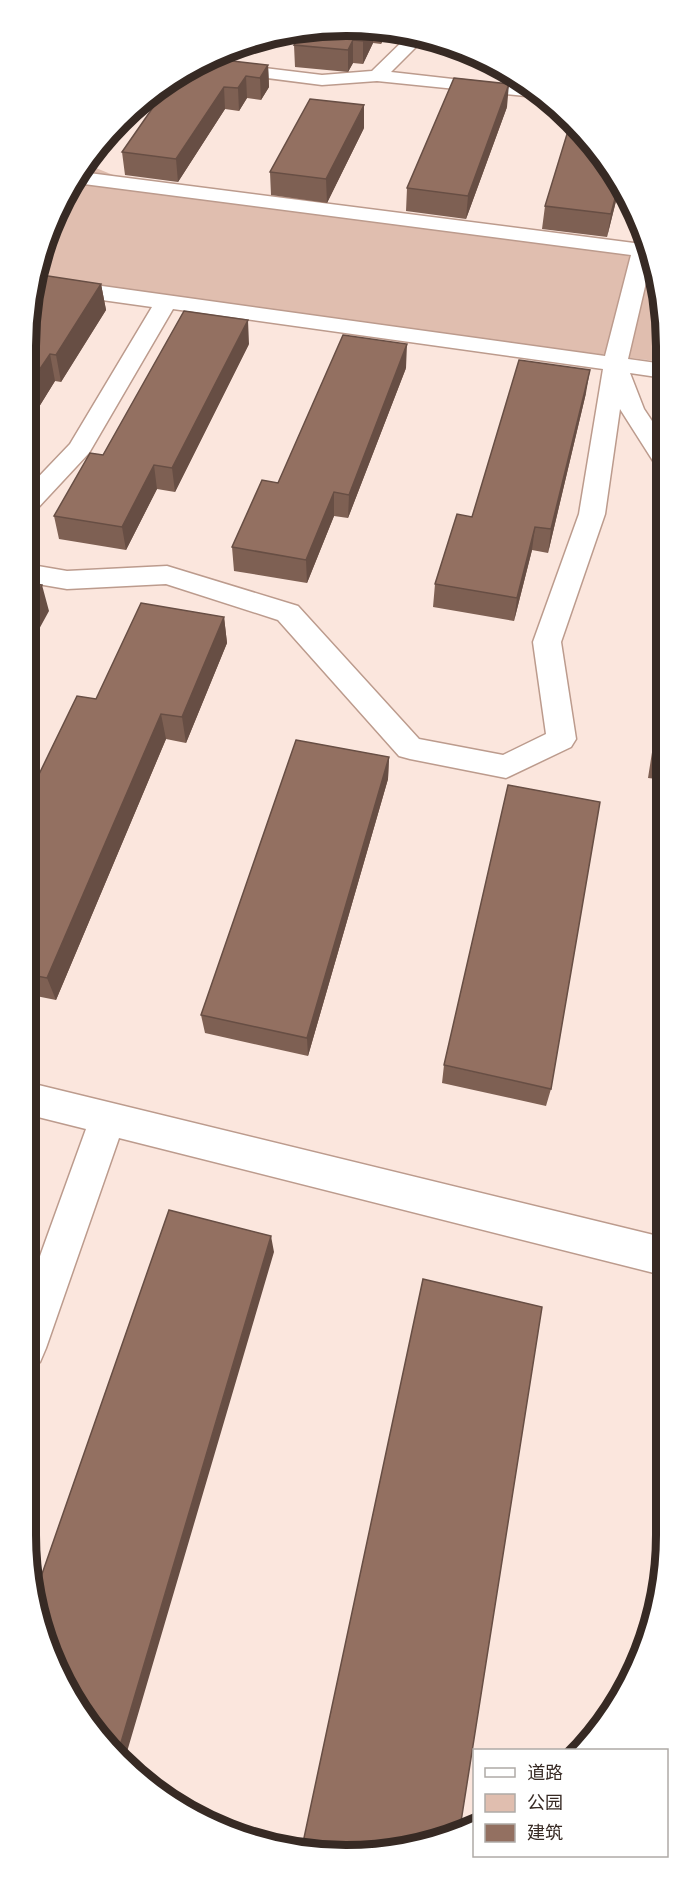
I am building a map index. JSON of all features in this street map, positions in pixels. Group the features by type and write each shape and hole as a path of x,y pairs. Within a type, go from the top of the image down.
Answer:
{"street":[{"path":"377,76 411,43"},
{"path":"211,67 322,80 377,76 524,92"},
{"path":"85,179 640,246"},
{"path":"36,575 67,580 167,574 288,613 410,748 506,767 561,739 547,642 592,514 615,364 643,256"},
{"path":"42,285 656,370"},
{"path":"36,494 80,448 166,302"},
{"path":"615,364 632,409 656,446"},
{"path":"36,1100 656,1255"},
{"path":"36,1320 108,1118"}],"green space":[{"path":"120,135 96,168 152,191 642,254 653,306 656,361 42,286 52,246 68,209 88,174"}],"building":[{"path":"365,37 363,41 353,40 348,50 294,45 297,40 306,39"},
{"path":"226,60 268,65 260,78 246,76 238,88 224,87 176,159 122,152 159,98"},
{"path":"454,78 509,84 468,196 407,188"},
{"path":"310,99 364,105 326,179 270,172"},
{"path":"568,130 592,157 616,195 611,214 545,206"},
{"path":"45,275 101,284 56,355 50,354 36,375 37,326"},
{"path":"184,311 248,320 172,468 154,465 122,527 54,516 90,453 103,455"},
{"path":"343,335 407,344 349,495 334,492 306,560 232,547 262,480 278,483"},
{"path":"519,360 590,370 551,529 535,527 517,598 435,584 457,514 472,517"},
{"path":"36,584 42,585 36,596"},
{"path":"141,603 224,617 182,717 161,714 47,978 36,976 36,780 77,696 96,699"},
{"path":"296,740 389,757 307,1038 201,1015"},
{"path":"508,785 600,802 551,1089 444,1065"},
{"path":"169,1210 271,1236 120,1746 88,1707 68,1672 52,1635 40,1580"},
{"path":"423,1279 542,1307 461,1823 446,1829 386,1842 346,1845 303,1842"}]}
